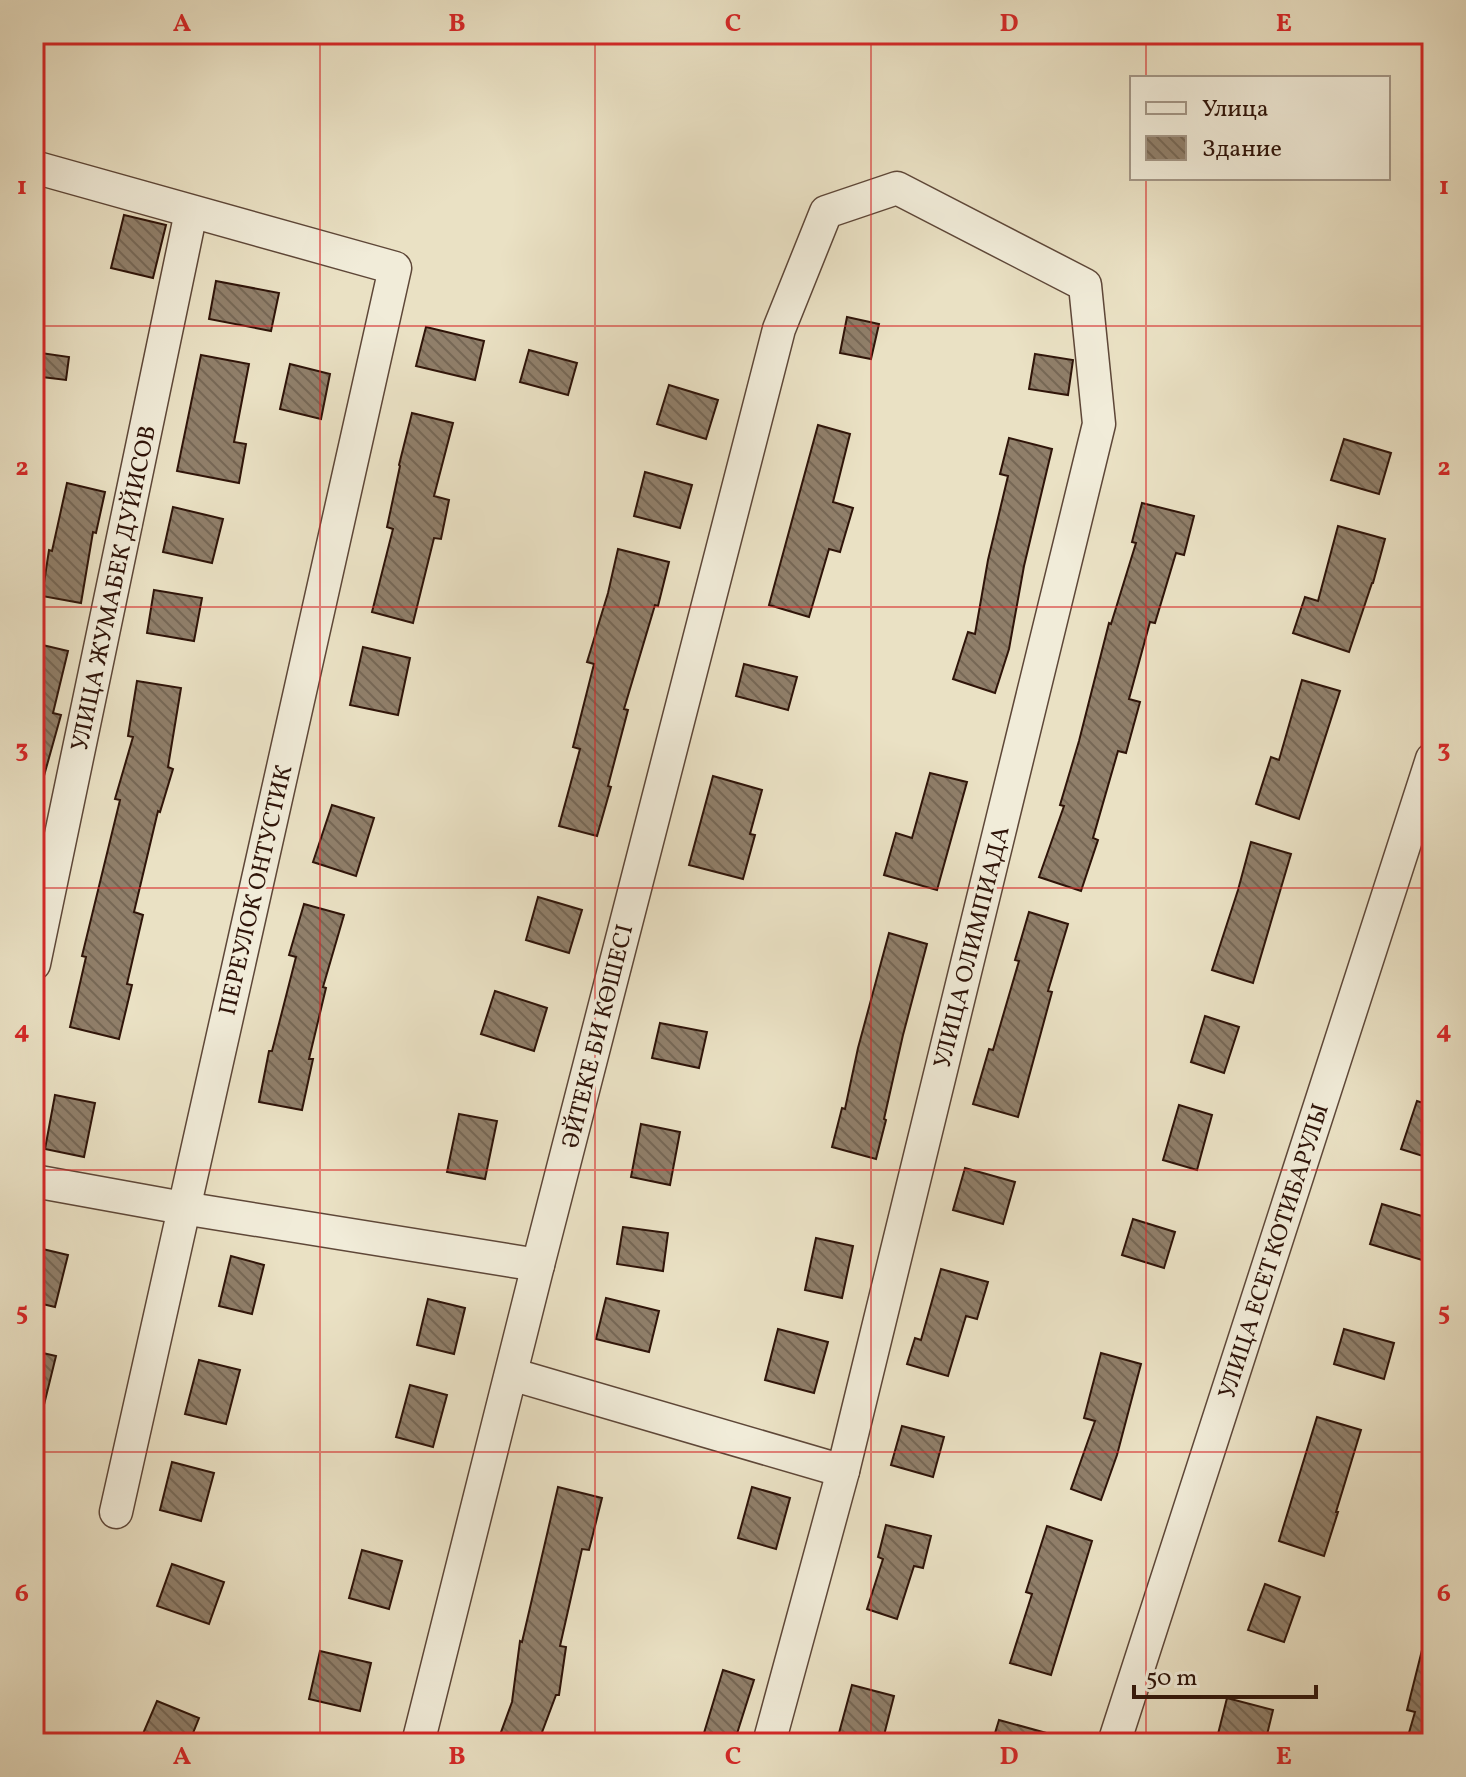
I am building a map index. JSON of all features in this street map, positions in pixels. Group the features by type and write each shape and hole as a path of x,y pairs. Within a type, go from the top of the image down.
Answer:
{"street":[{"path":"34,167 191,212"},
{"name":"ӘЙТЕКЕ БИ КӨШЕСІ","path":"418,1743 779,329 826,212 897,188 1085,285 1099,424"},
{"name":"ПЕРЕУЛОК ОНТУСТИК","path":"116,1512 395,268 191,212"},
{"name":"УЛИЦА ЖУМАБЕК ДУЙИСОВ","path":"34,964 191,212"},
{"name":"УЛИЦА ОЛИМПИАДА","path":"769,1743 843,1471 1099,424"},
{"name":"УЛИЦА ЕСЕТ КОТИБАРУЛЫ","path":"1114,1743 1432,759"},
{"path":"34,1181 538,1265"},
{"path":"511,1374 843,1471"}],"building":[{"path":"124,215 166,225 153,278 111,268"},
{"path":"216,281 279,293 271,331 209,319"},
{"path":"847,317 879,324 871,359 840,353"},
{"path":"426,327 484,341 475,380 416,366"},
{"path":"529,350 577,363 568,395 520,382"},
{"path":"34,352 69,357 66,380 34,376"},
{"path":"1035,354 1073,360 1068,395 1029,389"},
{"path":"201,355 249,364 234,442 246,444 239,483 177,471"},
{"path":"290,364 330,374 321,419 280,409"},
{"path":"669,385 718,400 706,439 657,424"},
{"path":"412,413 453,423 434,496 449,500 441,539 434,538 413,623 372,612 393,529 387,527"},
{"path":"818,425 850,434 833,502 853,508 840,552 829,549 809,617 769,605"},
{"path":"1009,438 1052,449 1024,566 1009,649 995,693 953,679 968,632 975,634 988,560 1008,476 1000,474"},
{"path":"1344,439 1391,453 1379,494 1331,480"},
{"path":"645,472 692,485 680,528 634,516"},
{"path":"67,483 105,492 96,533 93,532 81,603 42,596 49,550 52,551"},
{"path":"1142,503 1194,516 1184,555 1176,553 1155,623 1150,622 1129,699 1140,702 1126,753 1118,751 1093,838 1098,840 1081,891 1039,877 1064,806 1060,805 1109,623 1136,543 1132,542"},
{"path":"173,507 223,519 212,563 163,552"},
{"path":"1338,526 1385,539 1349,652 1293,633 1305,597 1318,601"},
{"path":"618,549 669,562 624,709 628,710 597,836 559,826 580,749 573,747 594,664 587,662"},
{"path":"154,590 202,598 194,641 147,633"},
{"path":"34,643 68,651 53,713 61,715 40,790 34,789"},
{"path":"363,647 410,658 398,715 350,705"},
{"path":"744,664 797,677 788,710 736,696"},
{"path":"1302,680 1340,691 1299,819 1256,804 1271,757 1279,760"},
{"path":"137,681 181,688 168,767 173,769 158,811 134,912 143,915 127,984 132,985 119,1039 70,1027 86,957 82,956 120,800 115,799 133,737 128,736"},
{"path":"930,773 967,782 937,890 884,875 896,833 912,838"},
{"path":"713,776 762,790 750,834 755,835 743,879 689,865"},
{"path":"332,805 374,818 356,876 313,862"},
{"path":"1251,842 1291,854 1253,983 1212,970"},
{"path":"538,897 582,910 569,953 526,940"},
{"path":"304,904 344,915 323,987 326,988 309,1059 313,1059 302,1110 259,1102 269,1051 272,1051 296,957 289,955"},
{"path":"1029,912 1068,924 1048,991 1052,992 1018,1117 973,1104 989,1049 993,1050 1019,961 1015,960"},
{"path":"889,933 927,944 876,1159 832,1147 842,1108 845,1109"},
{"path":"495,991 547,1008 534,1051 481,1034"},
{"path":"1205,1016 1239,1027 1224,1073 1191,1062"},
{"path":"660,1023 707,1032 699,1068 652,1058"},
{"path":"55,1095 95,1103 84,1157 45,1149"},
{"path":"1417,1101 1432,1106 1432,1159 1401,1149"},
{"path":"1179,1105 1212,1115 1197,1170 1163,1160"},
{"path":"459,1114 497,1121 485,1179 447,1172"},
{"path":"641,1124 680,1132 670,1185 631,1177"},
{"path":"965,1168 1015,1182 1003,1224 953,1210"},
{"path":"1382,1204 1432,1219 1422,1260 1370,1244"},
{"path":"1133,1219 1175,1232 1164,1268 1122,1255"},
{"path":"623,1227 668,1233 663,1271 617,1264"},
{"path":"816,1238 853,1246 842,1298 805,1290"},
{"path":"34,1247 68,1255 55,1307 34,1302"},
{"path":"231,1256 264,1265 252,1314 219,1306"},
{"path":"941,1269 988,1282 977,1319 966,1316 948,1376 907,1364 915,1338 921,1340"},
{"path":"606,1298 659,1311 649,1352 596,1339"},
{"path":"428,1299 465,1308 454,1354 417,1345"},
{"path":"778,1329 828,1342 814,1393 765,1380"},
{"path":"1344,1329 1394,1343 1384,1379 1334,1364"},
{"path":"34,1351 56,1356 41,1417 34,1416"},
{"path":"1101,1353 1141,1364 1117,1455 1101,1500 1071,1489 1095,1421 1084,1418"},
{"path":"199,1360 240,1370 226,1424 185,1414"},
{"path":"410,1385 447,1395 433,1447 396,1437"},
{"path":"1317,1417 1361,1430 1324,1556 1279,1541"},
{"path":"902,1426 944,1437 933,1477 891,1465"},
{"path":"172,1462 214,1473 201,1521 160,1510"},
{"path":"558,1487 602,1498 589,1550 582,1549 560,1646 566,1647 559,1695 556,1695 538,1743 523,1743 500,1735 512,1702 520,1641"},
{"path":"752,1487 790,1498 776,1549 738,1538"},
{"path":"886,1525 931,1536 923,1568 914,1566 897,1619 867,1609 883,1559 878,1557"},
{"path":"1047,1526 1092,1541 1051,1675 1010,1663 1032,1594 1026,1592"},
{"path":"362,1550 402,1561 389,1609 349,1598"},
{"path":"172,1564 224,1582 209,1624 157,1606"},
{"path":"1265,1584 1300,1597 1284,1642 1248,1630"},
{"path":"1425,1638 1432,1639 1432,1743 1406,1743 1415,1712 1407,1710"},
{"path":"320,1651 371,1663 360,1711 309,1699"},
{"path":"723,1670 754,1680 734,1743 701,1743"},
{"path":"852,1685 894,1696 882,1743 839,1733"},
{"path":"1227,1698 1273,1710 1265,1743 1251,1743 1218,1734"},
{"path":"157,1701 199,1718 189,1743 139,1743"},
{"path":"999,1720 1061,1737 1060,1743 992,1743"}]}
